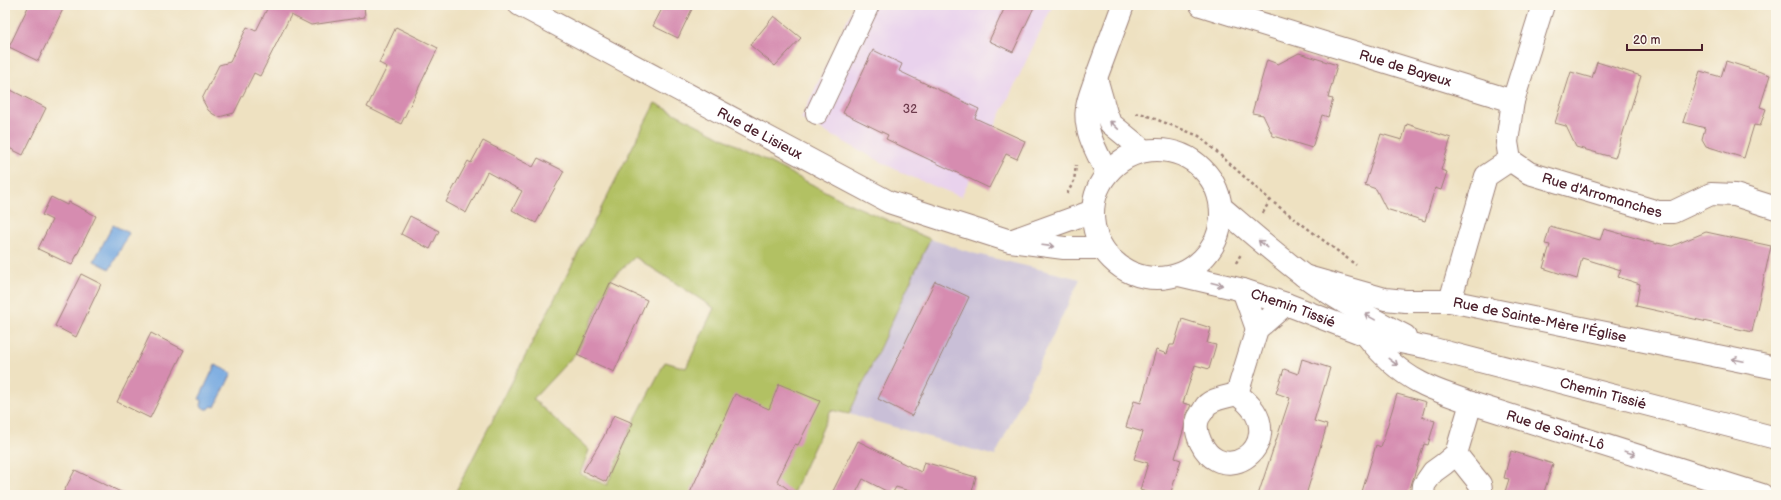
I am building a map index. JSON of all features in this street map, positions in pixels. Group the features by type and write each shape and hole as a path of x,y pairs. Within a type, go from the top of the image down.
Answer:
{"street":[{"name":"Rue de Lisieux","path":"520,5 889,202 1010,241 1064,248 1102,248"},
{"path":"817,113 868,5"},
{"path":"1107,174 1090,137 1086,109 1123,5"},
{"name":"Rue de Bayeux","path":"1201,5 1513,101"},
{"path":"1450,301 1486,176 1510,160 1507,142 1513,101 1543,5"},
{"path":"1096,78 1110,123 1144,151"},
{"path":"1144,151 1172,151 1193,161 1205,171 1218,193 1221,207 1220,223 1214,244 1205,256 1193,267 1179,275 1164,278 1150,278 1133,274 1114,263 1102,248 1095,234 1093,211 1094,198 1101,182 1122,160 1144,151"},
{"name":"Rue d'Arromanches","path":"1510,160 1529,173 1658,212 1673,212 1711,194 1734,195 1776,208"},
{"name":"Chemin Tissié","path":"1221,207 1252,235 1304,276 1346,304 1430,348"},
{"path":"1010,241 1093,211"},
{"name":"Chemin Tissié","path":"1179,275 1243,290 1286,304 1366,335 1430,348 1776,438"},
{"name":"Rue de Sainte-Mère l'Église","path":"1304,276 1384,299 1405,301 1450,301 1776,368"},
{"path":"1243,290 1257,329"},
{"path":"1237,394 1257,329 1286,304"},
{"name":"Rue de Saint-Lô","path":"1366,335 1380,353 1419,382 1471,403 1762,495"},
{"path":"1423,495 1424,485 1433,472 1456,454 1471,403"},
{"path":"1456,454 1480,484 1482,495"}],"path":[{"path":"1110,123 1129,114 1140,113 1199,136 1270,200 1359,267"},
{"path":"1067,195 1074,181 1077,160 1082,145 1090,137"}],"shaded area":[{"path":"854,5 1053,5 961,197 902,173 801,119"},
{"path":"930,239 972,253 1080,279 995,456 849,414"}],"green space":[{"path":"655,103 846,202 930,239 849,414 831,410 792,495 454,495","holes":["635,257 714,308 686,368 665,362 634,421 607,485 580,474 589,450 533,399 577,352 612,278"]}],"water":[{"path":"113,225 129,233 110,269 94,261"},
{"path":"215,365 232,373 215,407 212,406 209,409 205,409 201,406 202,400 199,399"}],"building":[{"path":"29,5 65,5 38,61 9,47"},
{"path":"269,5 364,5 365,17 311,25 291,15 260,76 254,73 234,113 219,117 208,110 202,99 219,65 230,62 247,27 256,31"},
{"path":"664,5 694,5 678,38 653,26"},
{"path":"1006,5 1035,5 1013,52 989,41"},
{"path":"774,16 801,38 775,66 750,45"},
{"path":"396,27 438,48 401,124 367,107 387,67 379,63"},
{"path":"873,50 902,64 899,71 979,109 975,118 1025,141 1017,159 1006,154 989,188 886,139 888,135 843,113"},
{"path":"1299,53 1337,65 1328,98 1333,99 1328,117 1322,115 1312,148 1273,136 1263,115 1252,113 1267,60 1278,64"},
{"path":"1726,61 1770,75 1760,107 1766,109 1760,126 1754,125 1744,158 1706,146 1702,139 1705,128 1683,122 1700,71 1721,77"},
{"path":"1597,62 1641,76 1615,158 1576,147 1566,126 1555,123 1571,72 1592,78"},
{"path":"5,87 46,108 23,155 5,146"},
{"path":"1407,124 1451,138 1441,170 1447,172 1441,190 1435,188 1425,221 1386,209 1376,189 1365,185 1381,134 1402,140"},
{"path":"483,141 533,167 538,158 564,171 536,223 512,210 522,191 487,172 466,213 446,202 468,161 471,163"},
{"path":"51,197 67,205 69,202 96,216 72,265 38,249 52,220 42,215"},
{"path":"410,216 439,231 430,249 401,234"},
{"path":"1550,226 1600,240 1604,229 1657,244 1672,246 1706,232 1771,246 1752,332 1636,306 1640,284 1618,277 1621,270 1582,258 1577,279 1543,268 1550,245 1545,244"},
{"path":"81,274 101,284 76,337 55,326"},
{"path":"935,281 969,297 912,416 878,399"},
{"path":"610,283 647,300 614,372 577,355"},
{"path":"1182,319 1211,328 1207,343 1216,345 1209,369 1195,365 1183,403 1191,405 1186,415 1184,428 1175,458 1181,460 1170,495 1157,495 1140,490 1148,463 1134,459 1143,432 1126,427 1134,401 1141,403 1156,350 1167,354 1170,345 1174,345"},
{"path":"151,333 184,350 150,418 117,402"},
{"path":"1302,359 1330,368 1314,421 1327,425 1306,495 1258,495 1290,398 1276,393 1284,369 1298,374"},
{"path":"779,384 820,401 798,445 795,444 777,481 796,495 689,495 735,394 769,409"},
{"path":"1397,394 1426,402 1422,417 1435,421 1428,445 1424,444 1408,495 1361,495 1376,445 1381,447"},
{"path":"614,415 633,423 606,482 583,471 603,438"},
{"path":"858,441 921,472 924,462 976,477 971,495 922,495 896,487 892,494 863,479 855,495 831,495"},
{"path":"1511,451 1553,464 1543,495 1504,495 1509,479 1504,478"},
{"path":"75,470 127,495 62,495"}]}
